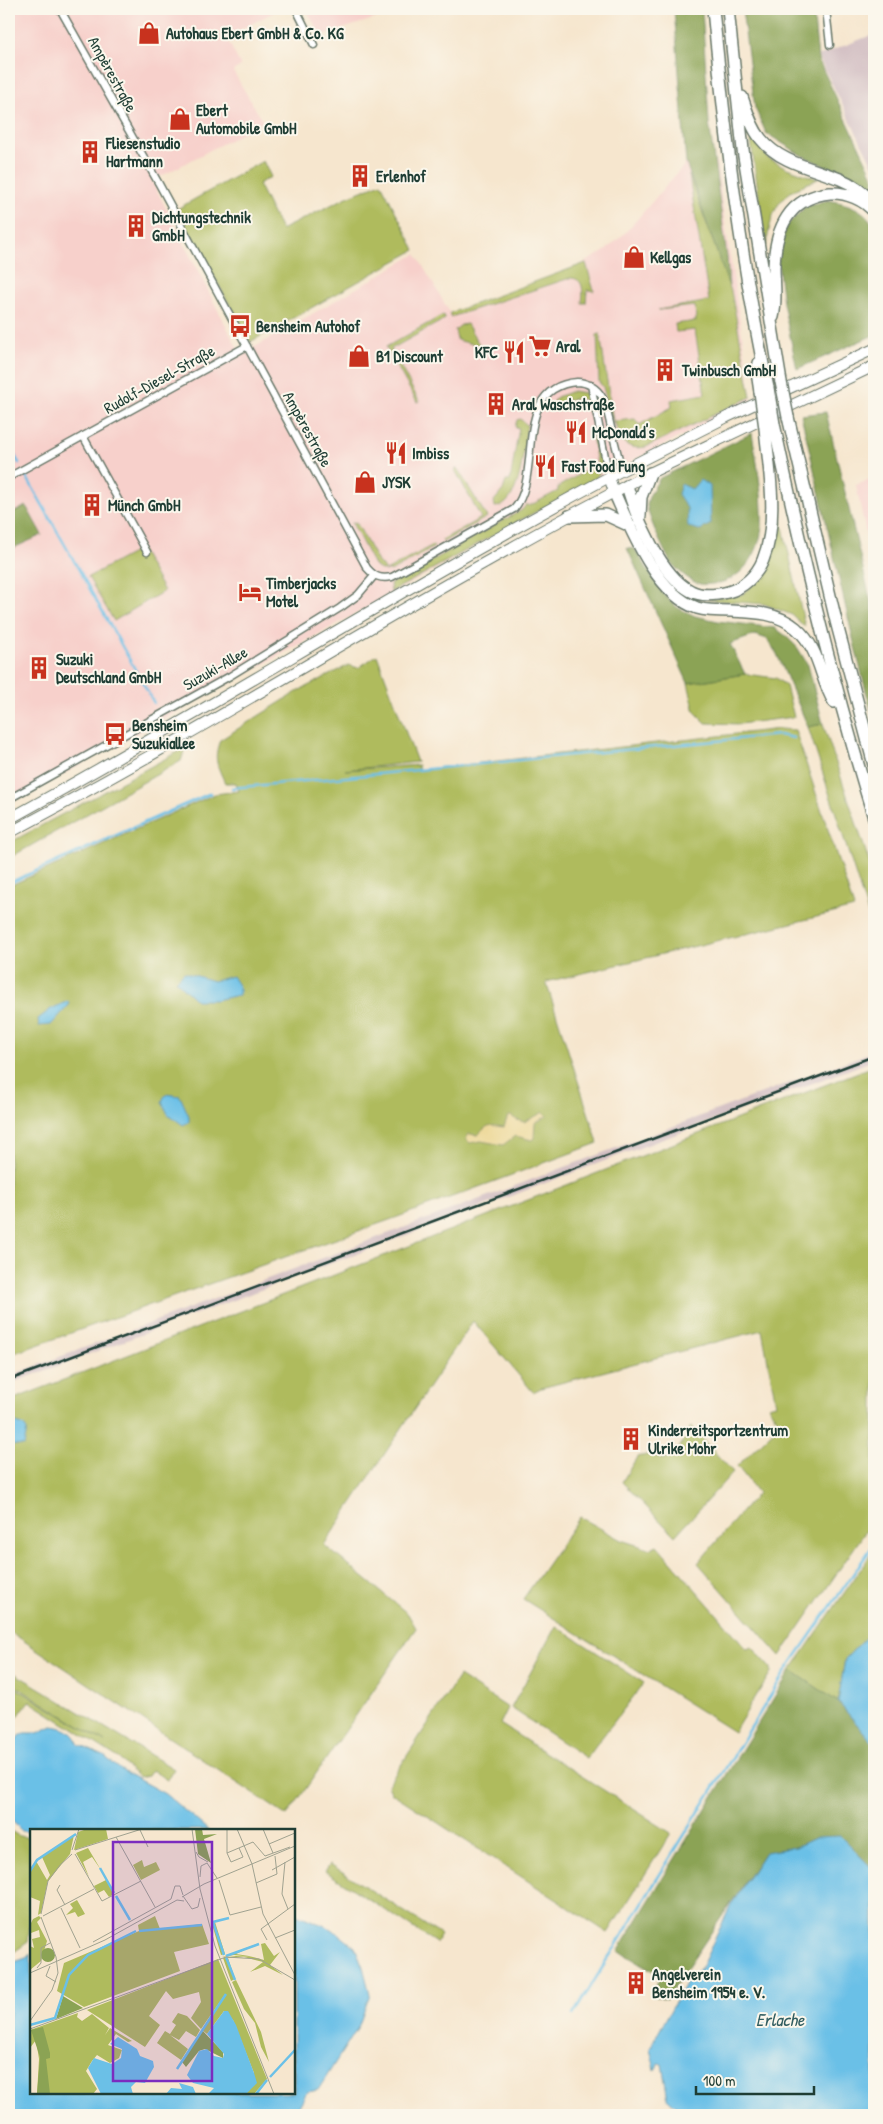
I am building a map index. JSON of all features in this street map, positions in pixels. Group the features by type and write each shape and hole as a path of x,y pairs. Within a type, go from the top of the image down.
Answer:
{"highway":[{"path":"712,9 742,256 760,354 757,372 764,390 770,426 844,718 874,818"},
{"path":"728,9 752,213 781,382 836,621 874,765"},
{"path":"735,79 754,129 762,141 792,162 840,179 858,189 874,203"},
{"path":"771,326 775,307 774,266 778,237 784,220 793,210 804,200 819,194 836,193 856,198 874,212"},
{"path":"614,492 666,568 690,591 705,595 717,595 732,591 753,576 768,546 771,494 770,426"},
{"path":"636,524 641,497 650,473"},
{"path":"627,486 636,524 659,578 665,586 680,599 704,609 769,614 788,622 806,640 819,660 830,695 844,718"},
{"path":"569,516 606,515 636,524"}],"main road":[{"path":"9,819 120,758 523,523 727,417 874,349"},
{"path":"9,833 135,765 468,571 569,516 650,473 874,366"},
{"path":"622,471 627,486"},
{"path":"609,477 614,492"}],"street":[{"name":"Ampèrestraße","path":"60,9 156,179 363,560 374,576"},
{"path":"296,9 314,45"},
{"path":"827,9 830,45"},
{"name":"Rudolf-Diesel-Straße","path":"9,477 247,346"},
{"path":"374,576 382,579 392,577 514,509 519,504 535,418 540,402 552,390 570,383 581,382 598,390 604,400 622,471"},
{"path":"591,386 609,477"},
{"path":"84,436 147,552"},
{"name":"Suzuki-Allee","path":"9,799 230,676 340,608 358,595 374,576"}],"shaded area":[{"path":"9,9 280,9 226,37 241,66 233,71 263,122 152,181 241,355 416,254 450,313 571,270 605,251 626,232 686,163 716,162 752,401 595,479 388,596 9,804"},
{"path":"306,9 404,9 321,36"},
{"path":"874,34 874,168 818,56"},
{"path":"874,478 874,573 856,485"},
{"path":"874,1051 874,1060 9,1384 9,1376"}],"green space":[{"path":"674,9 702,9 709,122 727,257 729,287 686,163"},
{"path":"742,9 813,9 818,59 874,178 873,194 865,185 801,155 766,133 755,108"},
{"path":"750,135 768,158 787,168 818,179 794,190 780,203 771,220 766,246"},
{"path":"263,161 271,177 258,184 281,230 347,197 381,183 415,250 250,342 177,209"},
{"path":"689,175 731,291 751,397 646,447 633,447 621,438 615,421 635,419 639,425 672,407 671,400 705,394 695,330 676,332 675,324 696,321 695,306 658,310 709,301"},
{"path":"828,200 849,205 861,211 874,227 874,335 797,369 783,303 778,263 781,237 788,224 805,207"},
{"path":"586,263 594,291 587,290 586,303 582,303 583,290 581,283 570,278 451,317 450,313"},
{"path":"443,315 445,319 391,349 419,401 417,402 386,347"},
{"path":"467,324 480,346 457,340 455,330 461,325"},
{"path":"600,334 614,428 603,387 599,382 597,335"},
{"path":"573,391 585,393 591,409 588,413 584,400 578,398 554,403 553,401 557,397"},
{"path":"826,412 874,615 874,722 801,415"},
{"path":"520,419 527,425 520,474 511,497 504,505 495,507 494,501 503,490 506,481 510,481 519,428 515,427 517,420"},
{"path":"591,429 598,439 601,454 601,468 595,479 391,592 390,584 522,510 527,504 529,506 558,491 558,487 597,464"},
{"path":"752,433 762,501 761,535 758,545 747,564 731,578 711,584 696,583 681,573 669,560 650,517 647,505 649,498 660,478"},
{"path":"457,468 487,517 443,542 442,540 481,518 455,470"},
{"path":"775,491 805,627 792,615 764,604 707,600 743,594 765,572 771,552"},
{"path":"26,506 42,535 9,550 9,515"},
{"path":"356,522 378,562 386,571 380,570 374,565 352,523"},
{"path":"433,545 434,547 392,571 386,571"},
{"path":"627,548 635,549 663,594 678,608 695,616 718,621 775,628 786,636 797,647 808,665 823,724 808,727 777,654 767,639 755,635 730,644 745,674 688,683"},
{"path":"140,549 164,591 114,621 88,577"},
{"path":"377,655 417,762 345,770 418,765 418,770 780,729 795,730 854,908 546,982 598,1143 395,1218 9,1355 9,886 215,794 239,791 236,783 225,783 220,771 216,757 220,740 300,690 349,665 358,668"},
{"path":"745,674 776,678 786,686 794,717 740,724 706,723 695,712 688,683"},
{"path":"823,724 874,876 874,932 808,727"},
{"path":"185,748 181,761 9,858 9,843"},
{"path":"874,1066 874,1519 780,1656 698,1563 758,1493 737,1466 781,1424 768,1406 776,1404 762,1330 541,1388 533,1392 473,1321 324,1545 408,1614 416,1628 287,1816 9,1631 9,1401"},
{"path":"691,1427 733,1472 675,1536 622,1482 637,1457 651,1454 661,1459 668,1459 676,1450 686,1459 678,1450"},
{"path":"580,1517 621,1540 649,1549 657,1545 747,1649 752,1647 771,1668 771,1672 734,1732 523,1599"},
{"path":"874,1550 874,1631 845,1659 838,1702 791,1670"},
{"path":"556,1626 644,1683 586,1758 511,1708"},
{"path":"9,1670 174,1769 167,1780 152,1770 148,1776 139,1778 117,1757 29,1701 9,1729 9,1684 105,1742 9,1682"},
{"path":"791,1670 838,1702 874,1744 874,1870 817,1837 796,1847 765,1852 666,2000 651,1995 661,1975 618,1951"},
{"path":"459,1676 508,1708 500,1724 671,1833 608,1933 392,1793 388,1785"},
{"path":"9,1830 19,1836 30,1838 30,1925 28,1942 14,1952 9,1953"},
{"path":"330,1864 441,1935 436,1943 325,1871"}],"sand":[{"path":"544,1112 547,1116 535,1123 534,1138 532,1140 515,1136 503,1145 481,1141 470,1143 466,1139 469,1134 478,1135 489,1126 504,1127 508,1116 524,1122"}],"water":[{"path":"700,480 710,486 711,524 700,530 688,527 687,508 678,494 681,484 692,489"},
{"path":"184,972 213,981 232,976 239,987 239,995 216,1000 196,1000 176,981"},
{"path":"68,1001 69,1005 51,1025 39,1026 38,1019 51,1009"},
{"path":"167,1094 180,1096 189,1116 189,1122 183,1125 168,1114 162,1102"},
{"path":"9,1421 23,1425 27,1430 24,1446 9,1445"},
{"path":"874,1631 874,1744 838,1702 845,1659"},
{"path":"52,1726 68,1731 74,1736 79,1745 104,1756 121,1770 165,1794 207,1829 65,1829 60,1826 55,1829 30,1829 30,1832 22,1831 9,1818 9,1753 18,1737 25,1733 38,1733"},
{"name":"Erlache","path":"840,1836 874,1870 874,2115 686,2115 668,2099 662,2064 659,2063 655,2070 650,2048 687,1980 701,1968 731,1905 765,1852 796,1847 817,1837"},
{"path":"295,1913 332,1929 355,1947 363,1967 370,1994 359,2025 318,2090 307,2092 294,2115 9,2115 9,1964 30,1955 30,2094 295,2094"}],"waterway":[{"path":"9,446 19,463"},
{"path":"25,474 154,703"},
{"path":"232,788 779,735 794,738"},
{"path":"9,883 211,793"},
{"path":"573,2015 787,1669 874,1544"}],"railway":[{"path":"9,1380 874,1056"}],"place":[{"name":"Autohaus Ebert GmbH & Co. KG","path":"149,33"},
{"name":"Ebert Automobile GmbH","path":"180,119"},
{"name":"Fliesenstudio Hartmann","path":"90,152"},
{"name":"Erlenhof","path":"360,176"},
{"name":"Dichtungstechnik GmbH","path":"136,226"},
{"name":"Kellgas","path":"634,257"},
{"name":"Bensheim Autohof","path":"240,326"},
{"name":"Aral","path":"540,346"},
{"name":"KFC","path":"514,352"},
{"name":"B1 Discount","path":"359,356"},
{"name":"Twinbusch GmbH","path":"665,370"},
{"name":"Aral Waschstraße","path":"496,404"},
{"name":"McDonald's","path":"576,432"},
{"name":"Imbiss","path":"396,453"},
{"name":"Fast Food Fung","path":"545,466"},
{"name":"JYSK","path":"365,482"},
{"name":"Münch GmbH","path":"92,505"},
{"name":"Timberjacks Motel","path":"250,592"},
{"name":"Suzuki Deutschland GmbH","path":"39,668"},
{"name":"Bensheim Suzukiallee","path":"115,734"},
{"name":"Kinderreitsportzentrum Ulrike Mohr","path":"631,1439"},
{"name":"Angelverein Bensheim 1954 e. V.","path":"636,1983"}]}
